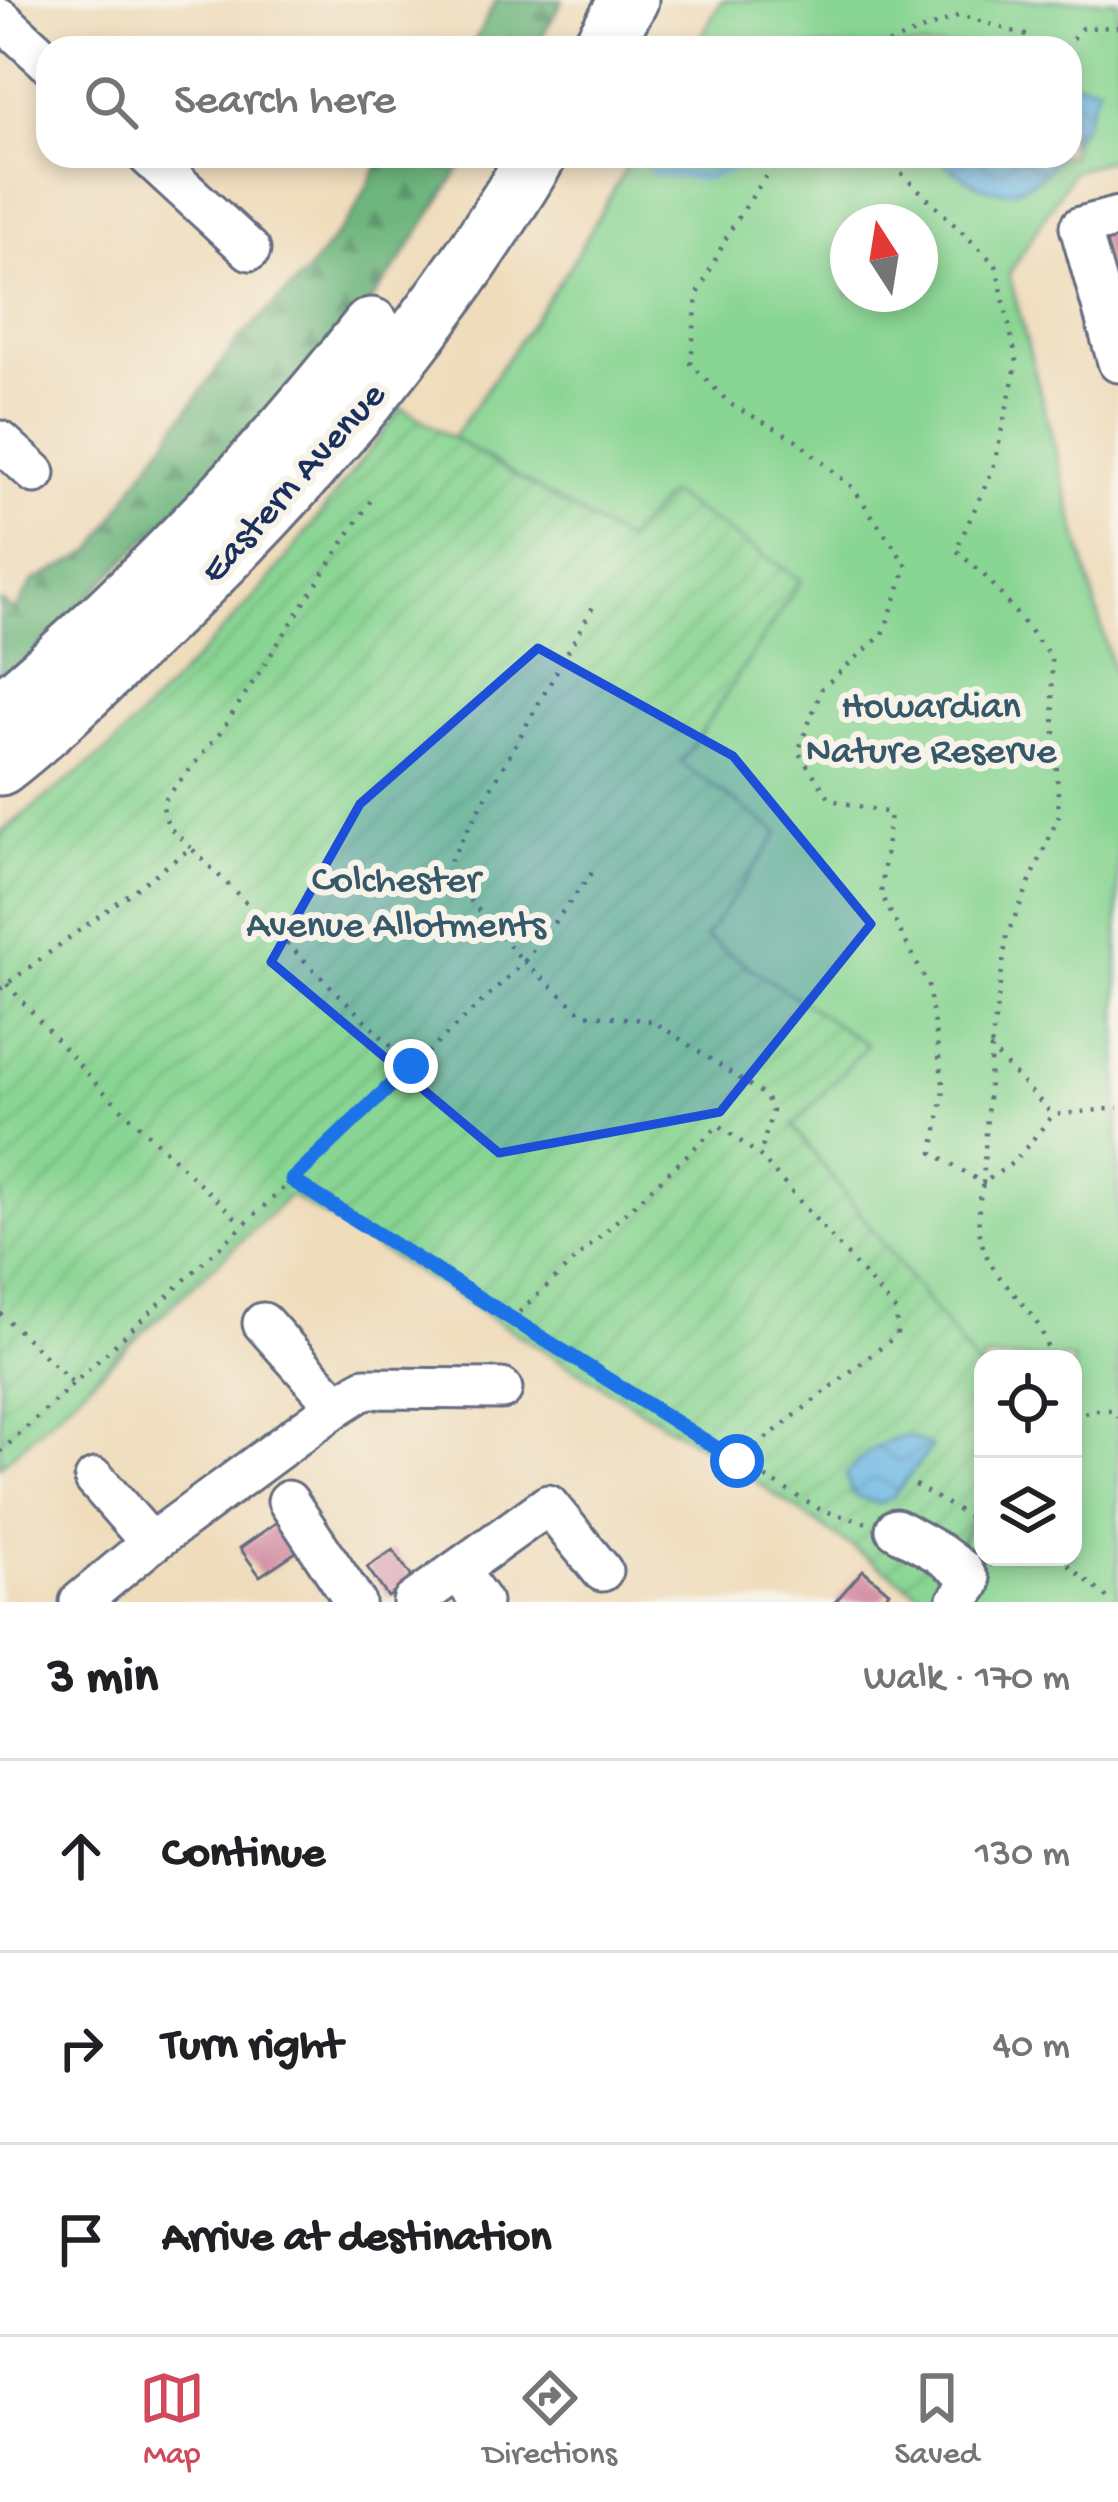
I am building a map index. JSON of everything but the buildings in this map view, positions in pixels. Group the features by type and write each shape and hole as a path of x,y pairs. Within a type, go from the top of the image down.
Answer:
{"highway":[{"path":"564,36 584,0"},
{"path":"608,36 629,0"},
{"name":"Eastern Avenue","path":"0,712 74,650 172,553 326,385 407,282 484,168"},
{"name":"Eastern Avenue","path":"0,766 212,572 292,485 425,322 529,168"}],"street":[{"path":"0,18 36,51"},
{"path":"161,168 250,250"},
{"path":"1118,217 1080,227 1118,362"},
{"path":"0,441 35,473"},
{"path":"263,1323 337,1406"},
{"path":"80,1602 151,1543 365,1388 502,1389"},
{"path":"95,1479 151,1543"},
{"path":"287,1501 355,1602"},
{"path":"412,1602 548,1505 602,1571"},
{"path":"896,1529 962,1570 970,1584 957,1602"},
{"path":"458,1570 481,1602"}],"path":[{"path":"907,36 960,15 1029,36"},
{"path":"1075,36 1082,28 1118,27"},
{"path":"771,168 729,232 697,296 691,364 730,404 795,439 853,488 907,566 883,634 822,688 798,752 831,800 890,813 880,894 928,985 944,1089 932,1153 983,1183"},
{"path":"896,168 996,265 1017,362 992,469 956,550 990,581 1051,657 1059,814 1007,935 991,1049 983,1183 975,1215 989,1267 1039,1329 1046,1350"},
{"path":"370,500 220,733 162,802 168,826 411,1066"},
{"path":"594,605 449,861 452,880 524,962 583,1014 653,1021 766,1096 772,1111 760,1156"},
{"path":"0,989 191,848"},
{"path":"0,1452 524,962 592,872"},
{"path":"7,984 98,1086 242,1224"},
{"path":"991,1049 1053,1115"},
{"path":"983,1183 1014,1162 1053,1115 1118,1108"},
{"path":"512,1319 719,1125 760,1156 896,1311 897,1335 737,1461"},
{"path":"292,1180 821,1510 896,1529"},
{"path":"0,1313 73,1383"},
{"path":"1082,1414 1112,1410 1118,1417"},
{"path":"915,1485 974,1522"},
{"path":"1070,1566 1112,1602"}],"highlighted area":[{"path":"538,648 733,756 871,924 720,1112 499,1153 271,962 360,804"}],"green space":[{"path":"496,0 563,0 542,36 477,36"},
{"name":"Howardian Nature Reserve","path":"722,0 1118,0 1118,157 1073,171 1009,274 1118,690 1118,1602 928,1599 974,1517 974,1566 1082,1566 1082,1350 974,1350 974,1362 793,1126 867,1045 704,937 680,764 625,542 453,438 572,263 626,168 1082,168 1082,36 702,36"},
{"path":"377,168 460,168 397,266 327,360 0,685 0,601 15,611 33,582 93,551 238,340 305,275 353,214"},
{"name":"Colchester Avenue Allotments","path":"402,408 625,541 669,493 801,580 681,763 779,833 705,937 867,1045 793,1126 974,1362 974,1517 928,1599 735,1467 290,1195 0,1466 0,833 111,748 265,586"}],"water":[{"path":"1082,83 1099,86 1082,127"},
{"path":"1048,168 1029,184 999,191 953,170"},
{"path":"909,1436 932,1447 893,1497 878,1504 852,1494 846,1475 860,1460 881,1444"}],"waterway":[{"path":"652,171 703,177 731,168"}],"route":[{"path":"411,1066 292,1180 737,1461"}]}
